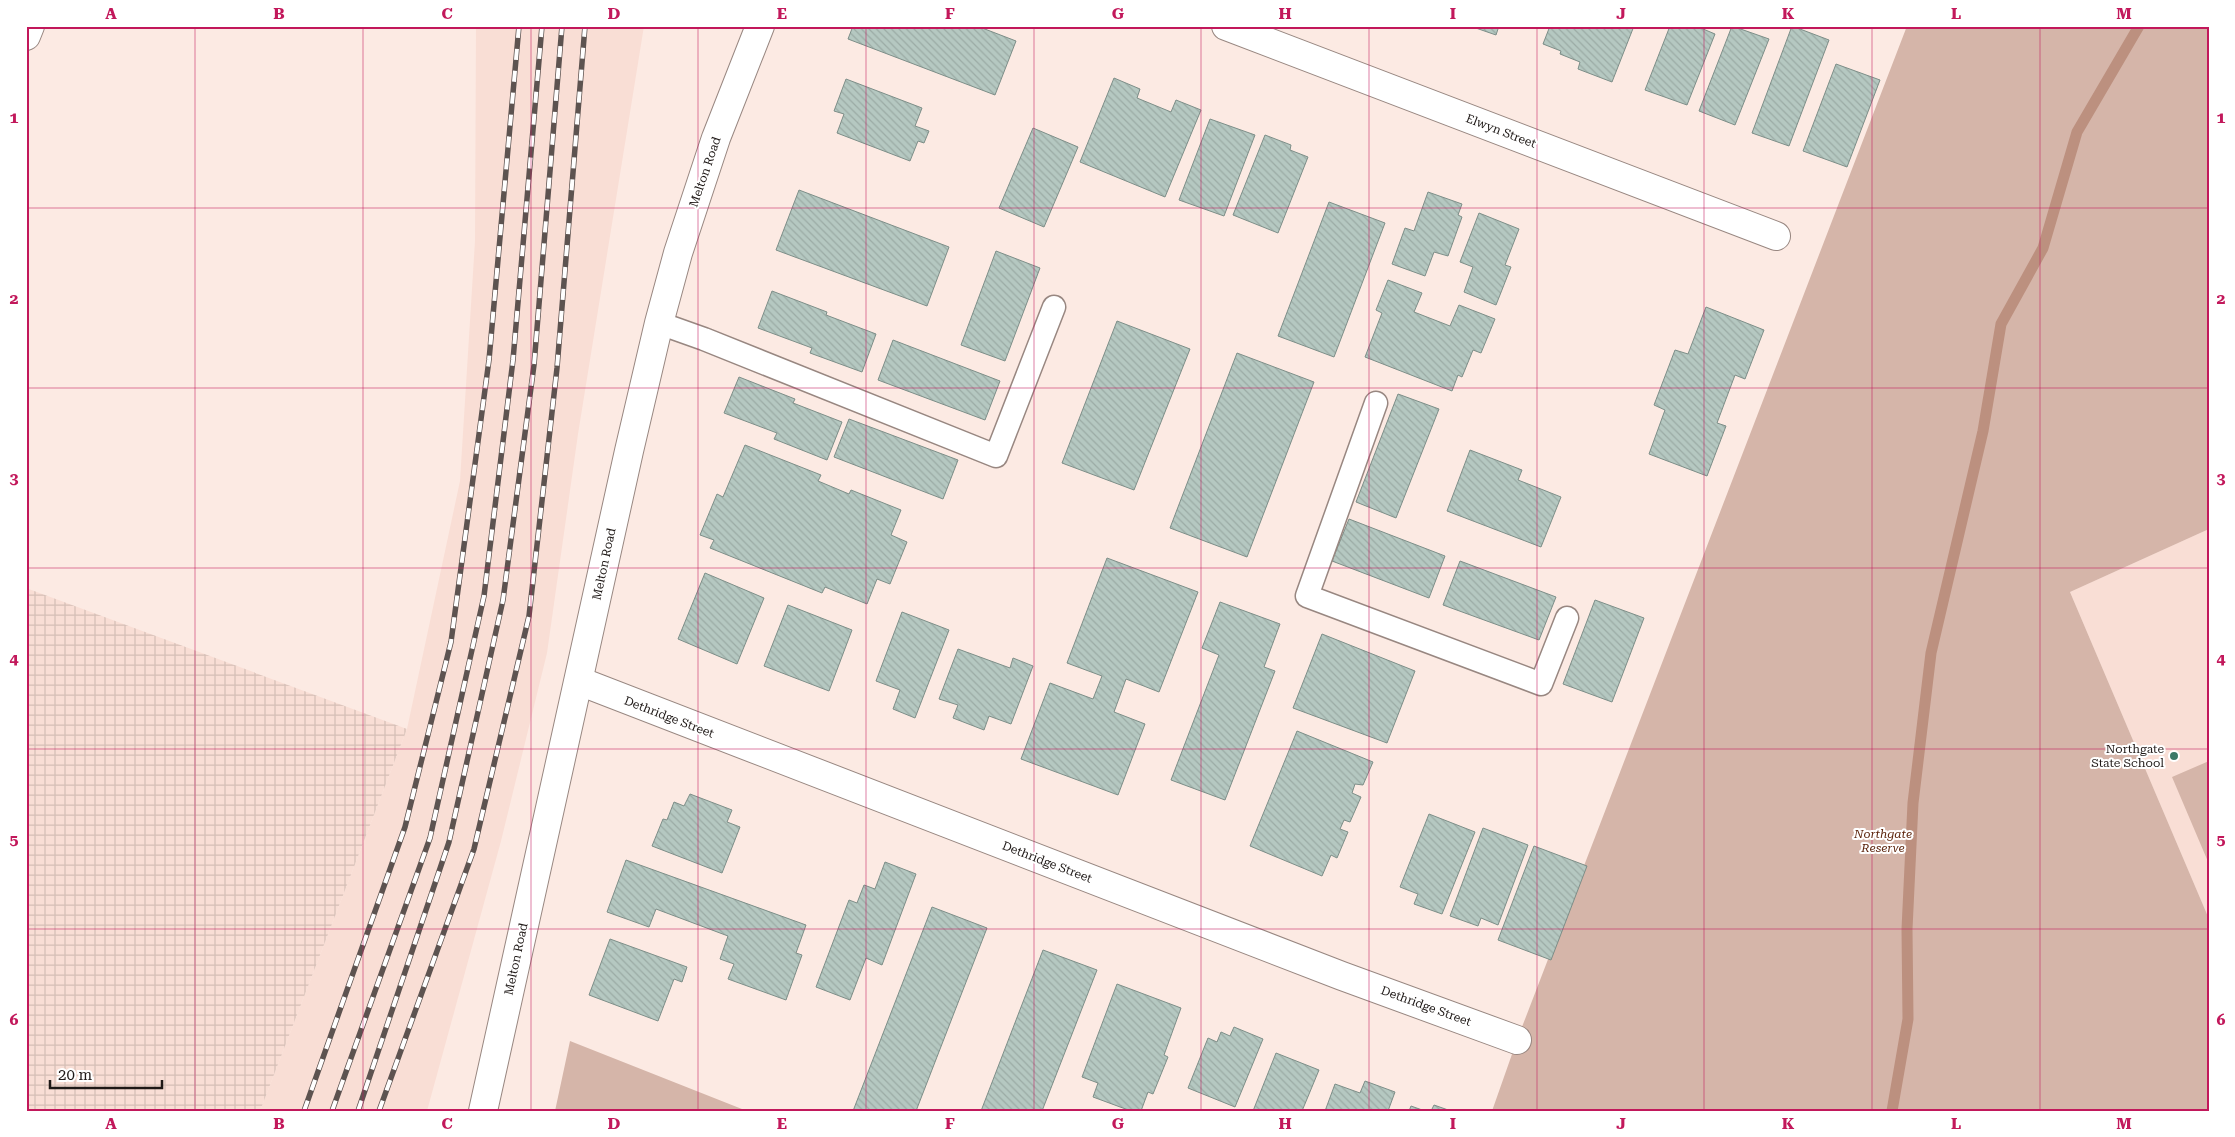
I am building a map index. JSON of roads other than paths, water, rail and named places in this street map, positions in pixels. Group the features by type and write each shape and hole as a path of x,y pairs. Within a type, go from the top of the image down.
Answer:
{"street":[{"path":"26,36 30,26"},
{"name":"Melton Road","path":"483,1111 628,451 659,323 678,253 716,138 760,26"},
{"name":"Elwyn Street","path":"1226,26 1776,236"},
{"name":"Dethridge Street","path":"579,681 1333,972 1517,1040"}],"lane":[{"path":"659,323 704,339 996,456 1054,307"},
{"path":"1376,403 1307,596 1541,684 1567,618"}],"waterway":[{"path":"1892,1111 1908,1019 1907,929 1913,803 1931,653 1983,431 2001,324 2043,248 2077,132 2139,26"}],"railway":[{"path":"304,1111 405,827 451,642 489,360 519,26"},
{"path":"332,1111 430,838 484,596 513,360 542,26"},
{"path":"358,1111 449,842 503,600 534,365 562,26"},
{"path":"379,1111 474,849 529,616 557,368 585,26"}],"place":[{"name":"Northgate State School","path":"2174,756"}],"park label":[{"name":"Northgate Reserve","path":"1883,841"}]}
